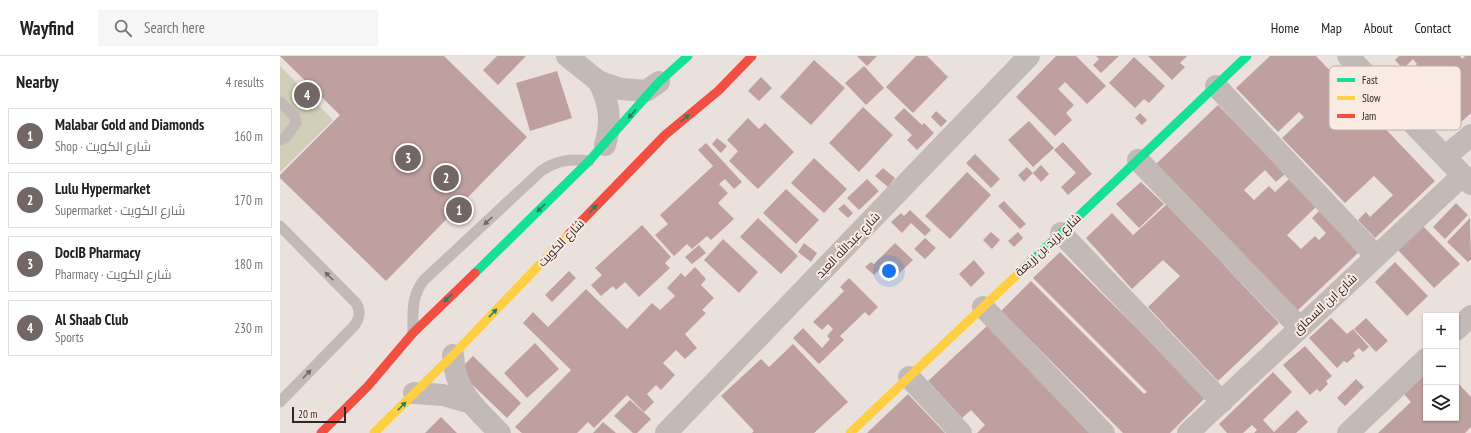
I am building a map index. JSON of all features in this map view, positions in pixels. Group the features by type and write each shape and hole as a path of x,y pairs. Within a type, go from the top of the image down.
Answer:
{"main road":[{"path":"321,433 368,386 413,333 605,145 659,82 688,56"},
{"name":"شارع الكويت","path":"374,433 453,355 665,135 718,91 752,56"},
{"name":"شارع يزيد بن زريعة","path":"850,433 1247,56"}],"street":[{"path":"567,56 598,81 621,89 646,91 659,82"},
{"path":"1348,56 1358,66"},
{"name":"شارع عبدالله العبد","path":"675,430 1019,60"},
{"path":"598,81 604,92 609,112 609,132 605,145"},
{"path":"1216,86 1376,256"},
{"path":"1418,130 1467,180"},
{"path":"1445,158 1471,135"},
{"path":"1138,160 1300,328"},
{"name":"شارع ابن السماق","path":"1188,433 1376,256 1467,180"},
{"path":"1061,233 1222,402"},
{"path":"983,307 1104,433"},
{"path":"1459,327 1471,316"},
{"path":"453,355 453,366 459,386 471,404 500,433"},
{"path":"1348,433 1423,362"},
{"path":"909,377 961,433"},
{"path":"414,393 443,395 471,404"}],"lane":[{"path":"280,102 295,117 296,123 294,129 285,138 280,140"},
{"path":"413,333 413,302 415,294 424,280 549,165 564,160 579,160 588,162"},
{"path":"280,226 356,303 360,312 358,322 280,402"}],"shaded area":[{"path":"280,66 333,120 280,172"}],"building":[{"path":"280,56 444,56 527,137 386,281 280,178 280,175 340,115"},
{"path":"497,56 526,56 498,85 483,70"},
{"path":"857,56 877,56 867,66"},
{"path":"916,56 927,56 948,77 913,113 886,87"},
{"path":"1056,56 1076,56 1106,86 1087,104 1065,82 1058,89 1074,105 1066,113 1072,120 1055,136 1016,97"},
{"path":"1096,56 1119,56 1101,73 1093,65 1099,59"},
{"path":"1148,56 1187,56 1180,63 1185,67 1172,80"},
{"path":"1270,56 1316,56 1329,70 1329,130 1386,130 1435,181 1375,238 1358,220 1366,212 1370,217 1393,195 1374,176 1345,203 1282,138 1304,117 1299,112 1278,132 1236,88"},
{"path":"1399,56 1460,56 1462,59 1465,56 1471,56 1471,113 1461,122 1461,66 1415,66 1417,64 1413,59 1406,66 1400,66 1395,60"},
{"path":"1134,57 1165,86 1149,103 1144,99 1135,108 1109,83"},
{"path":"814,60 845,88 811,125 780,97"},
{"path":"864,66 884,88 866,105 845,83"},
{"path":"557,71 572,118 530,131 516,83"},
{"path":"761,77 772,88 759,101 748,91"},
{"path":"1218,105 1285,174 1276,182 1265,170 1244,190 1254,200 1269,186 1275,192 1289,179 1316,207 1287,235 1301,249 1315,236 1319,240 1326,233 1312,218 1319,211 1359,252 1297,311 1155,165"},
{"path":"863,107 893,135 859,172 829,143"},
{"path":"904,108 922,125 924,123 934,133 917,150 907,140 912,135 894,118"},
{"path":"936,111 947,121 941,127 931,117"},
{"path":"1140,113 1147,120 1142,125 1135,118"},
{"path":"748,118 759,129 765,123 794,152 758,189 729,161 738,151 727,140"},
{"path":"1029,121 1054,148 1033,167 1008,140"},
{"path":"717,138 727,146 721,153 712,144"},
{"path":"1063,142 1092,174 1068,195 1061,187 1076,173 1054,150"},
{"path":"706,143 742,182 734,189 725,179 719,184 728,193 718,203 734,219 711,240 707,236 692,249 687,244 674,256 655,235 668,224 660,215 713,166 698,150"},
{"path":"975,154 1000,179 991,188 966,163"},
{"path":"814,158 847,189 824,213 791,183"},
{"path":"1041,165 1049,174 1041,182 1033,173"},
{"path":"1027,167 1033,173 1024,182 1018,175"},
{"path":"883,168 895,178 888,187 875,176"},
{"path":"967,172 991,195 950,239 925,216"},
{"path":"867,179 879,191 859,210 847,198"},
{"path":"1141,182 1164,204 1139,228 1116,204"},
{"path":"786,189 819,220 796,244 763,213"},
{"path":"1004,201 1026,224 1020,229 998,206"},
{"path":"1168,203 1228,260 1223,264 1279,323 1218,381 1148,307 1180,276 1163,260 1132,289 1086,238 1112,213 1133,235 1119,248"},
{"path":"1456,203 1468,215 1445,239 1433,227"},
{"path":"844,204 853,213 848,218 838,209"},
{"path":"910,210 931,230 925,236 911,223 902,233 891,222 901,213 904,216"},
{"path":"758,218 798,256 781,274 740,237"},
{"path":"1470,218 1471,259 1468,262 1447,242"},
{"path":"642,225 671,257 665,263 670,268 639,297 625,282 616,290 613,286 601,296 591,285 602,275 595,268"},
{"path":"1422,225 1460,264 1434,288 1397,249"},
{"path":"991,232 1000,240 992,249 983,240"},
{"path":"1018,232 1023,238 1014,247 1008,241"},
{"path":"925,238 936,248 925,259 914,249"},
{"path":"723,239 758,272 739,293 704,260"},
{"path":"804,243 817,253 811,262 798,252"},
{"path":"895,243 913,260 891,281 879,270 874,275 865,267 871,262 874,264"},
{"path":"699,245 706,253 692,264 685,257"},
{"path":"1060,252 1206,397 1170,433 1123,433 1001,311 1031,281 1144,394 1147,392 1033,278"},
{"path":"974,260 985,273 971,287 959,274"},
{"path":"1395,262 1428,296 1407,316 1375,282"},
{"path":"695,267 706,279 701,285 714,298 702,310 706,313 685,334 697,348 685,359 676,350 663,363 675,375 661,390 656,385 647,394 654,402 644,412 627,395 594,428 588,422 577,433 522,433 515,427 571,370 523,323 533,312 548,327 586,289 627,329 652,303 660,310 675,296 667,288 681,273 685,277"},
{"path":"569,271 576,278 552,302 545,295"},
{"path":"849,278 878,307 869,316 865,312 840,336 844,340 819,364 793,338 803,328 822,348 830,339 827,336 833,329 828,324 822,330 813,322 844,291 840,287"},
{"path":"1331,318 1347,334 1353,329 1369,347 1363,352 1359,348 1353,353 1355,356 1347,363 1344,361 1337,368 1309,338"},
{"path":"1366,318 1388,341 1376,352 1354,329"},
{"path":"988,325 1091,433 977,433 985,425 971,410 962,418 928,381"},
{"path":"535,343 559,369 527,398 504,373"},
{"path":"793,344 848,402 814,433 752,433 754,431 721,396 761,359 769,367"},
{"path":"1305,346 1332,376 1326,381 1328,384 1320,392 1317,389 1310,395 1283,365"},
{"path":"473,356 521,403 507,418 458,371"},
{"path":"1273,372 1292,392 1263,420 1274,432 1297,410 1308,422 1296,433 1254,433 1257,430 1252,425 1243,433 1227,433 1219,424"},
{"path":"1423,376 1423,421 1459,421 1459,384 1471,397 1471,427 1465,433 1378,433 1411,402 1404,394"},
{"path":"1356,379 1364,387 1345,406 1337,398"},
{"path":"908,394 945,433 867,433"},
{"path":"630,400 651,419 637,433 633,433 614,416"},
{"path":"441,417 457,433 425,433"},
{"path":"603,422 616,433 593,433"}],"traffic: fast":[{"path":"475,273 589,161 659,82 688,56"},
{"path":"1020,272 1247,56"}],"traffic: slow":[{"path":"374,433 453,355 569,234"},
{"path":"850,433 1020,272"}],"traffic: jam":[{"path":"569,234 665,135 718,91 752,56"},
{"path":"321,433 368,386 413,333 475,273"}],"place":[{"name":"Al Shaab Club","path":"307,95"},
{"name":"DocIB Pharmacy","path":"408,158"},
{"name":"Lulu Hypermarket","path":"446,178"},
{"name":"Malabar Gold and Diamonds","path":"459,210"}]}
